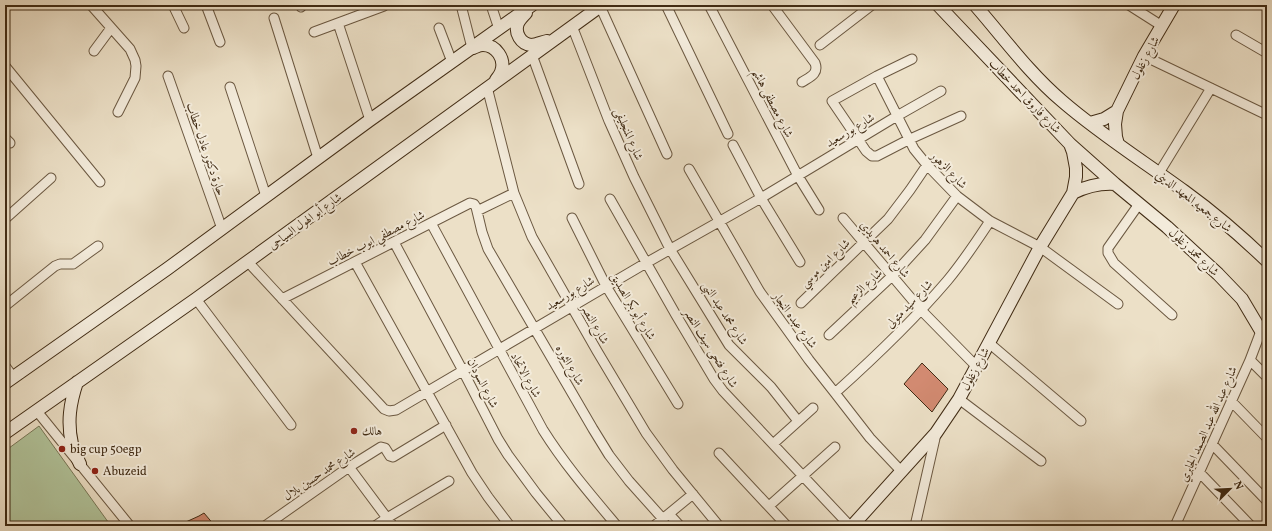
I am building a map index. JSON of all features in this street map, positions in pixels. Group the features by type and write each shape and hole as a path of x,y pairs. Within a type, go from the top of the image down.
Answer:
{"main road":[{"path":"9,380 161,273 370,120 532,5"},
{"path":"532,5 519,22 517,28 520,40 526,44 532,45 555,39"},
{"name":"شارع فاروق احمد خطاب","path":"938,5 1070,144 1115,184"},
{"name":"شارع فاروق احمد خطاب","path":"975,5 1036,76 1062,101 1118,144"},
{"name":"شارع زغلول","path":"1118,144 1115,131 1117,111 1144,56 1174,5"},
{"name":"شارع أبو الهول السياحى","path":"5,433 248,262 601,6"},
{"path":"472,48 481,45 488,46 499,54 502,60 501,73 491,85"},
{"path":"1090,123 1104,119 1117,111"},
{"name":"شارع زغلول","path":"851,526 902,472 936,433 959,399 1040,247 1073,193 1076,168 1070,144"},
{"name":"شارع جمعيه المعهد الديني","path":"1118,144 1215,216 1267,261"},
{"path":"1073,193 1080,189 1098,184 1115,184"},
{"name":"شارع محمد زغلول","path":"1115,184 1193,250 1242,299 1265,332"},
{"path":"77,382 71,403 69,424 72,444 80,464"}],"street":[{"path":"91,5 130,49 135,60 135,78 118,112"},
{"path":"173,5 184,28"},
{"path":"206,5 220,42"},
{"path":"461,5 472,48"},
{"path":"491,5 499,29"},
{"path":"666,5 728,134"},
{"name":"شارع مصطفى هاشم","path":"709,5 798,176 819,210"},
{"path":"772,5 815,63 815,74 802,82"},
{"path":"820,45 872,5"},
{"path":"1129,5 1162,26"},
{"path":"314,32 384,6"},
{"path":"601,6 667,154"},
{"path":"274,18 318,158"},
{"path":"338,23 370,120"},
{"name":"شارع المنجليفى","path":"572,26 628,163 670,248"},
{"path":"94,51 110,28"},
{"path":"439,28 452,62"},
{"path":"1236,35 1267,53"},
{"path":"532,55 579,184"},
{"path":"1144,56 1267,115"},
{"path":"912,59 877,76 832,101 866,151 872,156 877,156 908,140 962,116"},
{"path":"5,66 100,182"},
{"name":"حارة دكتور عادل خطاب","path":"168,76 222,229"},
{"name":"شارع الزهور","path":"877,76 908,140 927,165 957,196 990,221 1040,247 1118,304"},
{"name":"شارع النصر","path":"491,85 514,193 532,236 571,307 646,433 673,470 719,526"},
{"path":"230,87 266,196"},
{"path":"1159,173 1211,88"},
{"name":"شارع بورسعيد","path":"248,262 384,408 388,411 396,410 670,248 761,198 941,91"},
{"path":"733,145 761,198 800,262"},
{"name":"شارع امين موسي","path":"801,303 888,218 927,165"},
{"name":"شارع عبده النجار","path":"689,169 760,292 809,360 870,438 902,472"},
{"path":"5,219 51,178"},
{"path":"477,211 514,193"},
{"name":"شارع الزعيم","path":"829,335 892,276 925,240 957,196"},
{"name":"شارع فتحى سيف النصر","path":"610,199 714,379 731,401 851,526"},
{"name":"شارع مصطفي ايوب خطاب","path":"282,299 470,203 474,204 477,211"},
{"path":"1139,204 1108,248 1108,253 1114,263 1172,315"},
{"name":"شارع الثوره","path":"477,211 488,249 609,455 629,481 666,516 680,526"},
{"name":"شارع أبو بكر الصديق","path":"572,218 606,286 678,404"},
{"name":"شارع احمد هريدي","path":"842,218 921,310 976,366"},
{"name":"شارع سيد متولى","path":"835,393 862,369 921,310 948,280 971,250 990,221"},
{"name":"شارع الاتحاد","path":"431,223 498,350 554,448 575,478 617,526"},
{"name":"شارع السودان","path":"394,242 463,370 498,439 536,493 563,526"},
{"path":"5,306 55,266 60,264 73,264 98,246"},
{"name":"شارع محمد عبد النبى","path":"670,248 730,345 771,387 798,421"},
{"path":"355,262 479,484 510,526"},
{"path":"196,299 291,424"},
{"name":"شارع عبد الله عبد الصمد الجابري","path":"1175,526 1250,360 1265,332"},
{"path":"989,343 1081,421"},
{"path":"1250,360 1267,377"},
{"path":"5,366 9,380"},
{"path":"959,399 1041,461"},
{"path":"1231,401 1267,438"},
{"path":"773,444 813,408"},
{"path":"36,410 130,526"},
{"name":"شارع محمد حسين بلال","path":"265,526 349,467 382,447 385,448 391,457 393,457 446,425"},
{"path":"915,526 936,433"},
{"path":"1212,444 1267,502"},
{"path":"769,506 835,447"},
{"path":"719,453 769,506 782,524"},
{"path":"349,467 393,526"},
{"path":"1199,472 1251,526"},
{"path":"375,526 449,482"},
{"path":"654,526 693,494"}],"green space":[{"path":"39,426 111,526 5,526 5,451"}],"building":[{"path":"922,363 948,389 932,412 904,384"},
{"path":"204,513 215,526 177,526 199,516"}],"place":[{"name":"هالك","path":"354,431"},
{"name":"big cup 50egp","path":"62,449"},
{"name":"Abuzeid","path":"95,471"}]}
